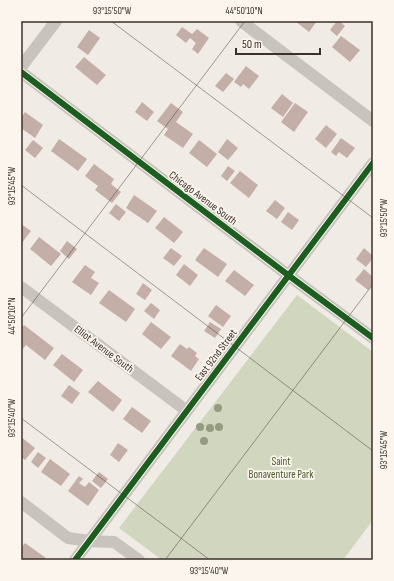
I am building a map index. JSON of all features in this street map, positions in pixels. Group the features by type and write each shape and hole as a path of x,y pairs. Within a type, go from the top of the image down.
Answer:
{"street":[{"path":"21,67 56,21"},
{"path":"241,21 373,121"},
{"name":"Chicago Avenue South","path":"21,72 373,338"},
{"name":"East 92nd Street","path":"75,560 373,162"},
{"name":"Elliot Avenue South","path":"21,288 187,412"},
{"path":"21,502 68,538 114,542 139,560"}],"green space":[{"name":"Saint Bonaventure Park","path":"297,295 373,352 373,520 343,560 162,560 119,528"}],"building":[{"path":"295,21 317,21 309,32"},
{"path":"337,21 345,26 337,36 330,30"},
{"path":"182,27 192,34 197,29 209,38 198,54 192,49 196,43 190,38 186,43 176,35"},
{"path":"89,30 100,38 88,55 77,47"},
{"path":"341,36 360,50 350,62 332,47"},
{"path":"84,57 106,75 97,85 75,67"},
{"path":"246,66 259,76 249,89 243,84 241,87 234,82"},
{"path":"226,73 234,79 223,92 215,86"},
{"path":"282,94 293,103 283,117 271,108"},
{"path":"142,102 154,112 147,121 135,112"},
{"path":"171,103 183,112 176,122 193,134 183,148 164,135 168,129 157,121"},
{"path":"295,103 308,112 294,132 281,122"},
{"path":"25,112 43,125 35,138 21,128 21,118"},
{"path":"326,125 337,134 326,148 315,139"},
{"path":"341,138 355,148 347,158 339,152 336,156 331,152"},
{"path":"59,139 87,159 78,171 51,151"},
{"path":"227,139 238,148 228,160 218,152"},
{"path":"33,140 43,148 35,158 25,150"},
{"path":"199,140 217,154 207,167 189,153"},
{"path":"94,164 114,179 111,184 121,192 112,203 95,190 98,186 85,176"},
{"path":"228,166 235,171 227,181 221,176"},
{"path":"240,171 258,185 249,198 230,183"},
{"path":"134,195 157,211 148,223 126,208"},
{"path":"275,200 285,208 277,219 266,211"},
{"path":"116,204 126,212 119,221 109,213"},
{"path":"288,212 299,220 292,230 281,222"},
{"path":"164,217 183,232 174,243 155,228"},
{"path":"21,224 31,231 21,244"},
{"path":"39,237 61,254 51,266 30,249"},
{"path":"67,241 77,249 69,259 60,251"},
{"path":"171,248 182,256 174,266 163,258"},
{"path":"204,248 227,264 218,277 195,260"},
{"path":"364,248 373,256 366,267 356,259"},
{"path":"184,264 198,275 190,286 176,275"},
{"path":"85,265 95,272 91,278 99,283 91,295 72,282"},
{"path":"364,269 373,277 373,284 368,290 355,280"},
{"path":"234,270 254,285 245,296 225,281"},
{"path":"143,283 152,290 145,300 136,294"},
{"path":"109,290 135,309 126,322 99,303"},
{"path":"151,303 160,310 154,319 144,311"},
{"path":"216,305 231,316 223,327 208,316"},
{"path":"151,322 171,337 161,349 142,334"},
{"path":"210,322 221,329 215,338 204,331"},
{"path":"24,325 54,348 45,360 26,345 21,351 21,329"},
{"path":"180,344 187,349 189,347 197,353 195,356 199,359 191,371 171,356"},
{"path":"62,354 83,370 74,382 53,365"},
{"path":"98,381 122,400 113,412 88,392"},
{"path":"69,385 80,393 72,404 61,396"},
{"path":"132,407 151,421 142,433 123,419"},
{"path":"21,437 35,448 25,460 21,457"},
{"path":"118,443 128,450 119,462 110,455"},
{"path":"38,452 46,458 38,468 31,462"},
{"path":"50,459 70,474 61,486 41,472"},
{"path":"99,472 108,479 101,488 92,481"},
{"path":"79,476 83,479 79,483 85,487 89,482 99,490 88,506 68,491"},
{"path":"25,543 46,558 45,560 22,560 21,548"}],"cycle path":[{"path":"21,72 373,338"},
{"path":"75,560 373,163"}]}
